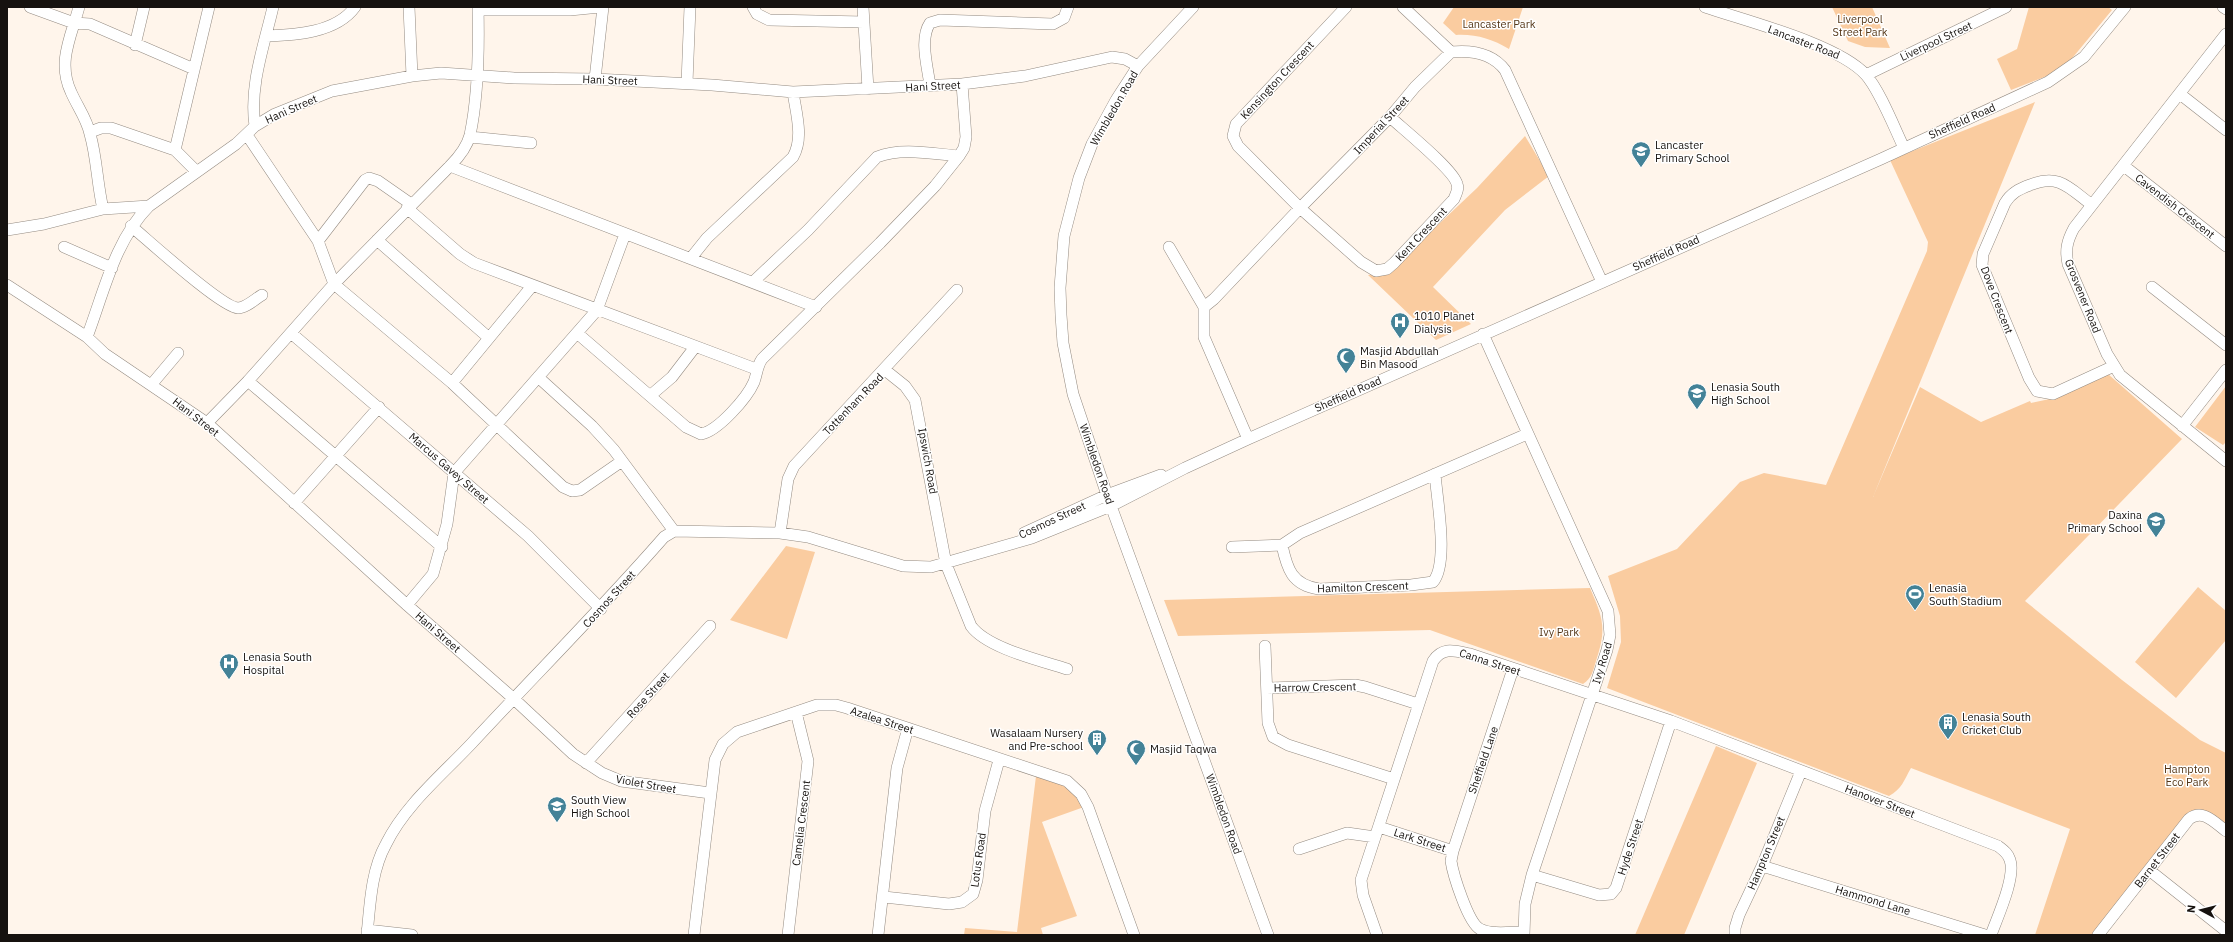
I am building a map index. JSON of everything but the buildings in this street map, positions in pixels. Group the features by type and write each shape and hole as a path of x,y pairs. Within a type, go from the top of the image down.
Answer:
{"street":[{"path":"30,7 74,23 90,24 135,45 194,69"},
{"path":"79,7 65,54 64,72 70,90 90,132 98,188 103,209"},
{"path":"135,45 144,7"},
{"path":"175,150 209,7"},
{"path":"255,126 252,97 273,7"},
{"path":"266,36 305,33 340,21 350,14 355,7"},
{"path":"409,7 412,76"},
{"path":"207,423 248,381 334,284 409,206 458,158 470,137 477,76 478,9 570,10 600,7"},
{"path":"595,79 603,7"},
{"path":"687,83 690,7"},
{"path":"753,7 756,14 769,20 864,22"},
{"path":"863,7 868,89"},
{"path":"930,86 925,40 926,32 930,23 940,20 1053,24 1064,18 1068,7"},
{"name":"Wimbledon Road","path":"1193,7 1138,66 1104,120 1084,164 1070,207 1062,256 1061,315 1068,372 1073,394 1107,495 1268,935"},
{"name":"Kensington Crescent","path":"1300,208 1238,146 1235,141 1233,131 1236,124 1346,7"},
{"path":"1403,7 1451,52 1469,52 1487,56 1499,63 1505,70 1602,282"},
{"name":"Lancaster Road","path":"1704,7 1825,49 1850,62 1866,75 1904,148"},
{"name":"Liverpool Street","path":"1866,75 2006,7"},
{"name":"Sheffield Road","path":"1111,506 1248,438 1904,148 2048,82 2069,69 2084,57 2125,7"},
{"name":"Grosvener Road","path":"2226,34 2069,236 2065,254 2070,270 2114,366 2127,382 2226,461"},
{"name":"Imperial Street","path":"1204,307 1214,299 1300,208 1390,118 1415,87 1451,52"},
{"name":"Hani Street","path":"514,699 407,605 207,423 105,354 87,337 125,235 149,206 236,144 255,126 281,112 332,91 412,76 440,73 477,76 595,79 687,83 794,92 962,84 1025,76 1112,57 1125,59 1138,66"},
{"path":"577,333 686,427 701,434 708,433 722,422 750,389 756,369 769,352 816,307 935,186 959,156 964,148 966,137 962,84"},
{"path":"691,258 707,238 793,157 797,151 799,136 794,92"},
{"path":"2180,94 2226,130"},
{"name":"Kent Crescent","path":"1300,208 1370,268 1381,271 1394,263 1454,199 1457,191 1457,184 1448,170 1390,118"},
{"path":"90,132 101,128 111,128 175,150 196,172"},
{"path":"247,135 318,241 334,284 452,383 568,490 580,490 622,461"},
{"path":"470,137 531,143"},
{"path":"753,282 808,230 877,157 884,154 909,153 959,156"},
{"path":"450,166 816,307"},
{"name":"Cavendish Crescent","path":"2124,166 2226,246"},
{"path":"318,241 369,178 378,181 409,206 467,259 532,286 756,369"},
{"name":"Dove Crescent","path":"2092,205 2057,181 2040,181 2020,189 2009,197 2005,203 1983,254 1982,265 2029,378 2037,391 2053,394 2114,366"},
{"path":"7,230 44,224 103,209 149,206"},
{"path":"132,226 216,296 235,307 243,307 262,295"},
{"path":"407,605 433,574 442,546 450,510 454,473 597,310 625,234"},
{"path":"377,240 489,338"},
{"path":"64,247 112,268"},
{"path":"1169,247 1204,307 1204,337 1248,438"},
{"path":"7,284 87,337"},
{"path":"452,383 532,286"},
{"path":"2152,287 2226,345"},
{"name":"Tottenham Road","path":"780,533 790,473 801,458 885,370 957,290"},
{"name":"Marcus Gavey Street","path":"291,333 379,407 548,554 601,609"},
{"name":"Ivy Road","path":"1483,334 1608,611 1610,635 1532,875 1525,904 1524,934"},
{"path":"651,396 672,377 695,346"},
{"path":"151,385 178,353"},
{"name":"Ipswich Road","path":"885,370 905,386 915,400 946,564 971,626 977,634 990,642 1067,669"},
{"path":"2182,426 2226,370"},
{"path":"538,377 592,426 622,461 674,531"},
{"path":"248,381 337,455 442,546"},
{"path":"294,503 379,407"},
{"path":"1232,547 1282,545 1300,533 1527,434"},
{"name":"Sheffield Road","path":"1107,495 1185,468"},
{"name":"Hamilton Crescent","path":"1282,545 1288,567 1295,579 1305,586 1319,589 1411,585 1433,582 1440,570 1442,554 1435,474"},
{"name":"Cosmos Street","path":"998,547 1107,495"},
{"name":"Cosmos Street","path":"367,933 372,892 379,860 396,826 514,699 601,609 664,537 674,531 780,533 808,537 913,568 946,564 998,547 1032,538 1111,506"},
{"name":"Rose Street","path":"586,763 710,626"},
{"path":"1265,646 1267,688"},
{"name":"Canna Street","path":"1377,935 1361,888 1364,870 1433,661 1442,651 1454,651 1470,654 1513,670 1592,694 1671,721"},
{"name":"Sheffield Lane","path":"1453,851 1513,670"},
{"name":"Harrow Crescent","path":"1394,779 1278,741 1270,732 1267,688 1355,685 1366,687 1418,704"},
{"name":"Violet Street","path":"514,699 568,749 602,773 621,781 710,793"},
{"name":"Azalea Street","path":"694,935 715,760 728,737 753,725 817,705 836,705 1067,781 1081,794 1088,807 1132,934"},
{"name":"Camelia Crescent","path":"788,935 808,761 796,712"},
{"name":"Hanover Street","path":"1671,721 1989,842 2004,850 2010,860 2010,875 1991,935"},
{"name":"Hyde Street","path":"1532,875 1599,895 1610,894 1616,888 1671,721"},
{"path":"878,935 884,897 897,768 908,728"},
{"name":"Lotus Road","path":"884,897 948,904 962,902 973,894 977,880 985,811 992,782 1000,760"},
{"name":"Hampton Street","path":"1736,935 1735,928 1739,914 1762,866 1800,771"},
{"name":"Barnet Street","path":"2098,935 2192,817 2204,815 2226,832"},
{"name":"Lark Street","path":"1299,849 1347,833 1377,832 1453,851 1452,868 1473,923 1484,930 1524,934"},
{"name":"Hammond Lane","path":"1762,866 1985,935"},
{"path":"2149,870 2226,931"},
{"path":"367,933 412,935"}],"green space":[{"name":"Lancaster Park","path":"1454,7 1523,7 1509,49 1484,38 1470,35 1456,35 1443,23"},
{"name":"Liverpool Street Park","path":"1832,7 1872,7 1890,48 1865,47 1848,41"},
{"path":"2029,7 2108,7 2112,10 2069,62 2047,76 2011,90 1997,59 2017,49"},
{"name":"Hampton Eco Park","path":"2035,102 1873,497 1920,387 1981,422 2030,401 2031,403 2059,397 2108,374 2182,439 2025,601 2122,680 2200,740 2226,753 2226,827 2195,812 2094,935 2035,935 2070,829 1911,768 1900,787 1889,796 1607,688 1621,642 1620,616 1608,576 1677,549 1740,482 1764,473 1826,485 1927,251 1928,242 1890,160"},
{"path":"1525,136 1549,176 1505,210 1433,287 1471,324 1436,340 1368,275 1388,272 1477,188"},
{"path":"2226,386 2226,442 2223,445 2195,427"},
{"path":"786,546 815,552 787,639 730,620"},
{"path":"2198,587 2226,611 2226,640 2176,698 2135,662"},
{"name":"Ivy Park","path":"1590,588 1601,616 1602,640 1593,671 1590,677 1583,684 1430,630 1178,636 1164,600"},
{"path":"1716,746 1757,763 1684,935 1635,935"},
{"path":"1036,776 1058,783 1069,789 1084,807 1042,822 1077,916 1041,928 1043,935 964,935 965,928 1017,932"}],"place":[{"name":"Lancaster Primary School","path":"1641,168"},
{"name":"1010 Planet Dialysis","path":"1400,339"},
{"name":"Masjid Abdullah Bin Masood","path":"1346,374"},
{"name":"Lenasia South High School","path":"1697,410"},
{"name":"Daxina Primary School","path":"2156,538"},
{"name":"Lenasia South Stadium","path":"1915,611"},
{"name":"Lenasia South Hospital","path":"229,680"},
{"name":"Lenasia South Cricket Club","path":"1948,740"},
{"name":"Wasalaam Nursery and Pre-school","path":"1097,756"},
{"name":"Masjid Taqwa","path":"1136,766"},
{"name":"South View High School","path":"557,823"}]}
